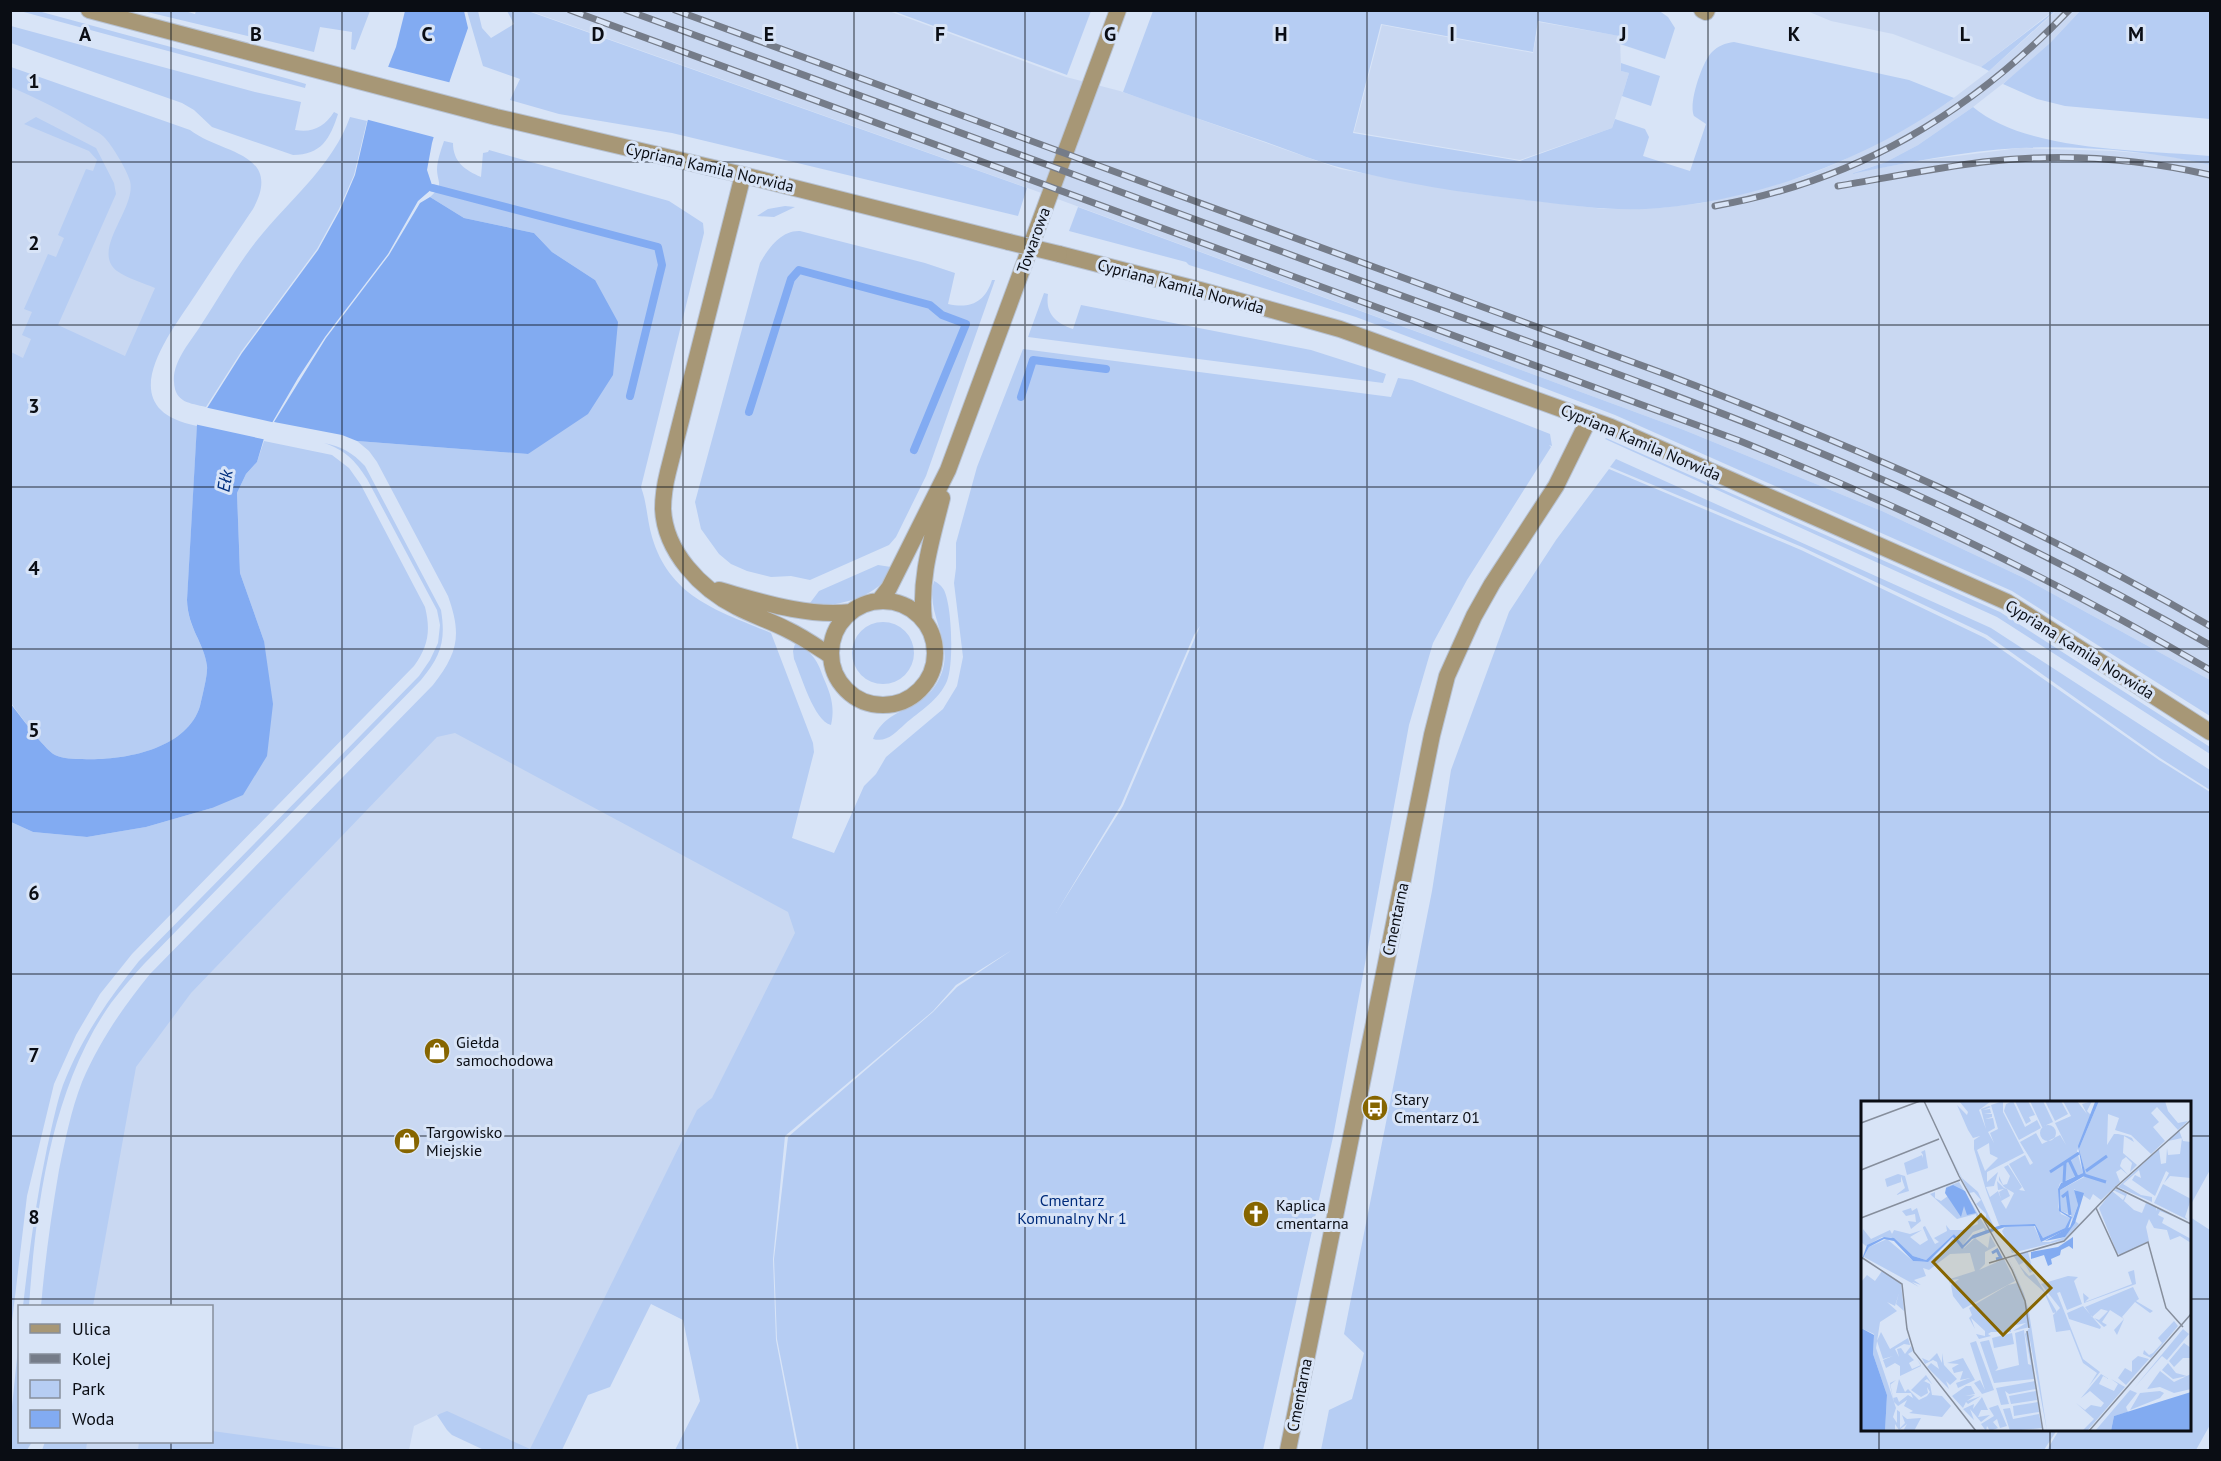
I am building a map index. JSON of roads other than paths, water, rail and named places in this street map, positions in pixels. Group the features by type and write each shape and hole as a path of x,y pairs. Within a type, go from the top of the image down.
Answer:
{"street":[{"name":"Cypriana Kamila Norwida","path":"89,10 310,70 496,117 743,174 1200,290 1340,329 1589,419 2007,602 2211,732"},
{"name":"Towarowa","path":"879,601 889,588 948,470 1118,10"},
{"path":"1702,10 1707,10"},
{"path":"743,174 668,472 663,510 670,539 687,568 715,594 736,607 788,630 831,656"},
{"name":"Cmentarna","path":"1288,1450 1432,735 1447,676 1473,616 1556,486 1589,419"},
{"name":"Towarowa","path":"924,621 921,598 924,572 948,470"},
{"path":"699,580 720,590 795,609 828,614 851,612"},
{"path":"879,601 896,603 912,609 924,621 932,634 935,649 934,665 928,679 906,700 891,705 874,705 857,699 844,688 837,678 831,656 831,644 842,621 851,612 879,601"}],"water":[{"name":"Ełk","path":"405,11 464,11 468,28 432,143 427,170 433,188 418,201 388,254 325,337 298,378 265,435 257,462 246,474 237,493 240,573 264,641 273,704 267,756 243,795 212,808 146,827 87,837 33,832 11,822 10,703 50,751 55,755 69,758 115,758 151,750 182,733 193,721 200,706 207,670 203,650 190,619 187,600 197,424 242,353 318,250 340,210 355,175 369,115 396,47"}],"waterway":[{"path":"433,188 658,247 662,265 630,396"},
{"path":"749,412 791,279 799,270 930,305 942,315 966,324 914,450"},
{"path":"1021,397 1033,360 1106,369"}],"railway":[{"path":"570,10 1740,441 1861,492 1979,547 2096,606 2210,670"},
{"path":"626,10 1732,417 1895,485 1987,528 2122,596 2210,645"},
{"path":"675,10 1665,374 1805,429 1942,489 2078,554 2210,626"},
{"path":"1715,206 1767,195 1816,179 1908,138 1951,111 1992,81 2069,10"},
{"path":"1838,186 1965,164 2040,158 2126,161 2210,175"}],"place":[{"name":"Giełda samochodowa","path":"437,1051"},
{"name":"Stary Cmentarz 01","path":"1375,1108"},
{"name":"Targowisko Miejskie","path":"407,1141"},
{"name":"Kaplica cmentarna","path":"1256,1214"}],"park label":[{"name":"Cmentarz Komunalny Nr 1","path":"1072,1209"}]}
